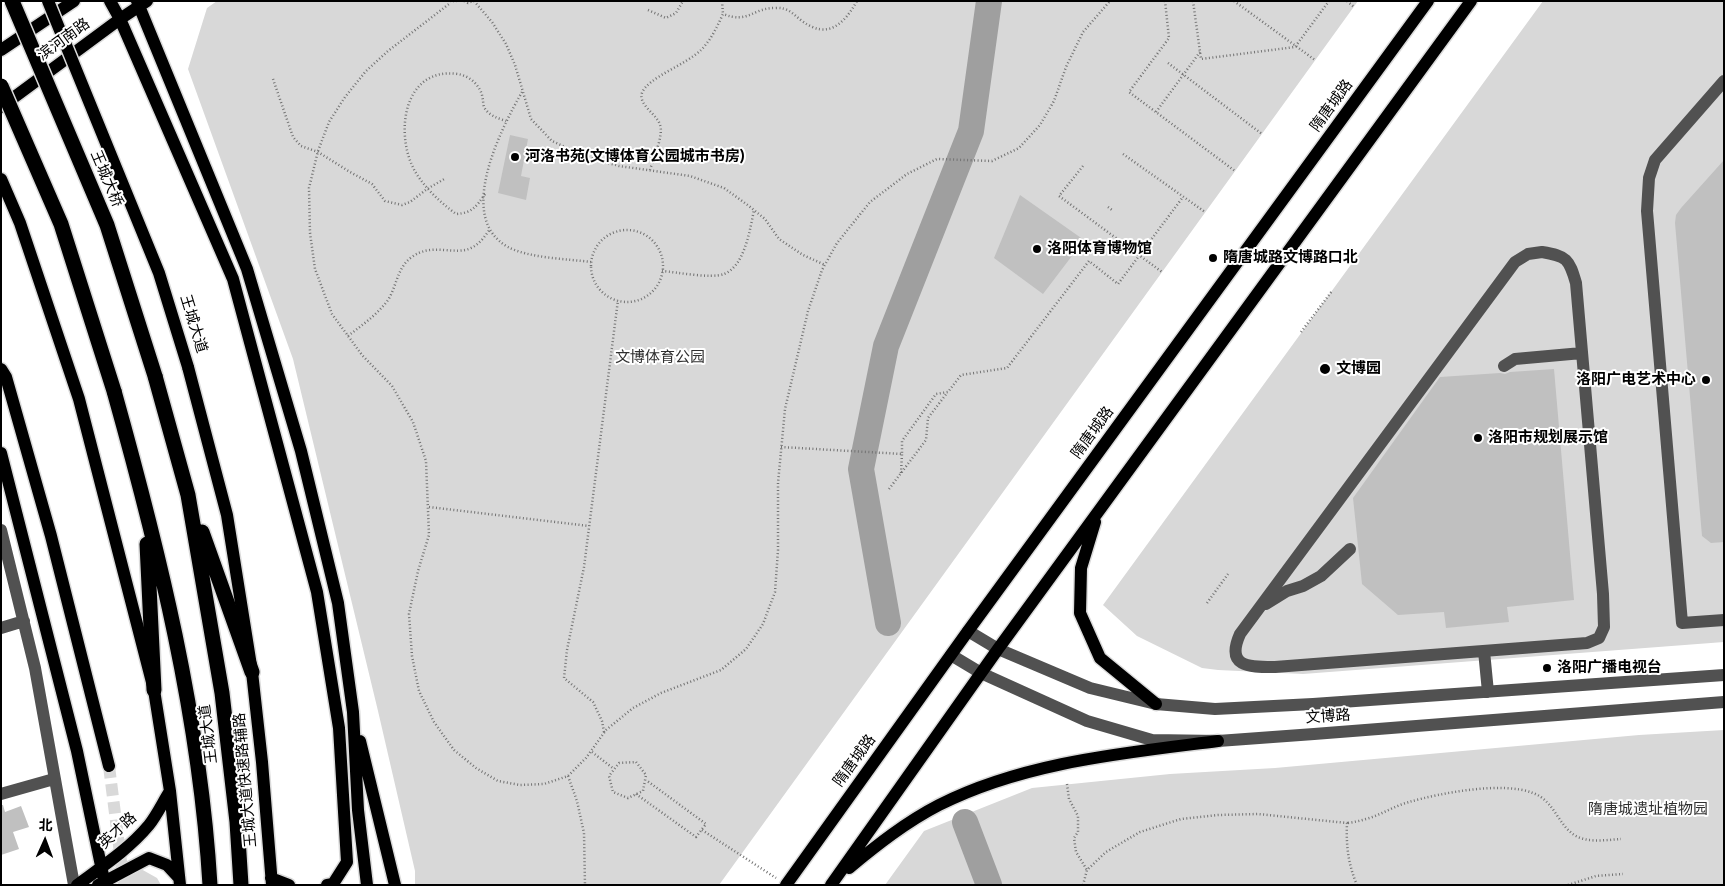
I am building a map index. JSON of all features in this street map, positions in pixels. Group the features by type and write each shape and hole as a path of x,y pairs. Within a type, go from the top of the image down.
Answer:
{"highway":[{"name":"王城大桥","path":"16,5 106,225 155,376"},
{"name":"王城大道","path":"1,86 61,224 114,390 146,505 185,681 206,828 210,885"},
{"name":"王城大道","path":"155,376 188,494 222,693 237,822 240,885"},
{"path":"188,494 252,672"},
{"path":"146,505 154,690"}],"main road":[{"name":"王城大道","path":"48,1 159,274 188,367 227,514 252,672"},
{"name":"滨河南路","path":"1,50 74,1"},
{"path":"110,1 120,19 234,279 317,592 339,728 347,862 333,884 327,885"},
{"name":"隋唐城路","path":"782,882 951,655 1428,1"},
{"path":"833,882 998,649 1471,1"},
{"name":"滨河南路","path":"1,107 141,3"},
{"path":"141,3 247,269 300,450 338,603 353,712 358,810 367,885"},
{"path":"1,179 20,223 80,399 154,690 170,792 179,882"},
{"path":"1,369 6,377 51,536 109,766"},
{"path":"1,453 77,751 101,868 101,883 149,858 167,865 179,882"},
{"path":"1098,512 1082,568 1080,613 1100,658 1156,704"},
{"name":"王城大道快速路辅路","path":"252,672 272,881"},
{"path":"353,712 394,885"},
{"path":"833,882 886,837 938,806 989,783 1055,766 1128,753 1218,741"},
{"name":"英才路","path":"75,885 129,846 150,823 170,792"},
{"path":"272,881 289,885"}],"street":[{"path":"1724,80 1655,160 1649,178 1647,211 1682,622 1724,620"},
{"path":"1542,252 1559,255 1571,265 1576,283 1582,353 1603,594 1604,626 1599,638 1587,643 1276,667 1251,667 1240,662 1235,655 1235,646 1240,634 1515,262 1528,254 1542,252"},
{"path":"1504,366 1515,359 1582,353"},
{"path":"1,530 35,668 75,885"},
{"path":"1261,606 1321,576 1350,549"},
{"path":"1,628 24,622"},
{"name":"文博路","path":"968,631 998,649 1090,688 1156,704 1215,709 1724,675"},
{"path":"1484,651 1488,692"},
{"name":"文博路","path":"951,655 981,673 1086,721 1152,740 1218,741 1724,702"},
{"path":"1,794 54,779"}],"path":[{"path":"457,1 451,1 366,71 329,122 318,152 309,188 310,233 315,269 332,314 362,355 392,386 413,422 426,461 429,535 418,571 410,614 412,656 419,691 434,722 454,750 476,768 498,781 520,784 544,784 568,776 591,751 604,732 633,708 661,693 721,670 746,649 763,624 775,592 778,550 778,483 787,400 808,311 825,265 837,243 870,202 907,174 936,159 992,161 1019,148 1040,125 1054,101 1066,67 1083,32 1110,1"},
{"path":"464,1 468,3 474,1 492,22 506,44 515,65 531,120 552,142 584,156 619,166 690,176 724,188 765,219 779,239 803,255 825,265"},
{"path":"648,10 666,18 676,13 683,1"},
{"path":"650,170 661,135 661,127 657,118 643,102 642,94 648,84 658,76 689,60 702,50 723,14 722,1"},
{"path":"723,14 734,18 745,18 760,10 784,8 793,12 811,27 822,29 835,28 844,22 857,1"},
{"path":"1165,1 1169,38 1129,92 1235,171"},
{"path":"1193,1 1202,59 1295,46 1327,2"},
{"path":"1234,1 1315,60"},
{"path":"1347,1 1354,6"},
{"path":"1156,112 1200,52"},
{"path":"1168,64 1262,134"},
{"path":"485,194 468,213 456,214 427,189 415,172 406,148 404,122 408,106 416,89 426,79 443,74 457,74 469,77 476,83 481,92 484,108 493,117 506,121"},
{"path":"273,79 293,137 301,146 318,152 372,184 385,200 402,205 410,202 446,178"},
{"path":"522,92 506,121 491,155 485,194 485,220 492,234 508,248 532,255 591,262"},
{"path":"1123,154 1205,212"},
{"path":"1083,166 1060,196 1162,272"},
{"path":"889,489 926,440 928,418 961,375 1007,368 1089,261 1118,284 1183,197"},
{"path":"1108,207 1112,210"},
{"path":"662,271 707,275 723,274 735,266 743,253 754,210"},
{"path":"348,336 377,313 389,298 401,269 412,256 437,249 470,249 481,241 490,229"},
{"path":"629,230 640,232 657,246 661,256 662,271 655,288 636,300 624,301 612,298 601,291 594,281 591,262 597,246 605,236 616,231 629,230"},
{"path":"1301,332 1332,291"},
{"path":"604,732 602,721 593,702 564,678 567,650 584,567 618,300"},
{"path":"901,474 902,441 936,394 948,392"},
{"path":"781,448 902,454"},
{"path":"429,507 589,526"},
{"path":"1207,603 1228,574"},
{"path":"591,751 614,769"},
{"path":"636,762 646,775 646,780 643,791 628,798 613,792 609,776 619,763 636,762"},
{"path":"568,776 577,800 584,834 585,885"},
{"path":"636,794 696,837 702,830 706,824 646,780"},
{"path":"1067,784 1069,799 1078,816 1078,832 1074,838 1076,852 1087,870"},
{"path":"1083,885 1087,870 1106,852 1140,832 1181,819 1218,815 1258,814 1347,823 1368,819 1408,802 1495,787 1517,788 1535,794 1547,801 1575,836 1592,840 1621,839"},
{"path":"1347,823 1346,840 1350,867 1357,885"},
{"path":"702,830 782,882"},
{"path":"1568,885 1596,876 1623,874"}],"green space":[{"name":"文博体育公园","path":"217,1 1358,1 719,885 415,885 415,871 378,711 293,359 188,69 207,8"},
{"path":"1543,1 1724,1 1724,642 1303,674 1202,668 1137,636 1103,605"},
{"name":"隋唐城遗址植物园","path":"1724,730 1724,885 885,885 924,831 1032,788 1170,774 1275,768 1639,735"},
{"path":"141,869 157,878 161,885 117,885 126,874"}],"building":[{"name":"河洛书苑(文博体育公园城市书房)","path":"510,135 528,139 521,176 530,178 526,200 498,193"},
{"name":"洛阳广电艺术中心","path":"1724,160 1724,542 1711,543 1702,536 1675,223 1676,215 1681,208"},
{"name":"洛阳体育博物馆","path":"1020,195 1084,240 1043,294 994,258"},
{"name":"洛阳市规划展示馆","path":"1554,369 1574,600 1507,607 1509,622 1446,628 1444,612 1398,615 1362,584 1353,498 1440,377 1505,374"},
{"path":"1,805 3,805 5,812 21,806 29,827 13,832 19,849 1,855"}],"waterway":[{"path":"888,623 861,469 886,346 971,131 989,1"},
{"path":"965,822 989,885"}],"tunnel":[{"path":"109,766 124,885"}],"place":[{"name":"河洛书苑(文博体育公园城市书房)","path":"515,157"},
{"name":"洛阳体育博物馆","path":"1037,249"},
{"name":"隋唐城路文博路口北","path":"1213,258"},
{"name":"文博园","path":"1325,369"},
{"name":"洛阳广电艺术中心","path":"1706,380"},
{"name":"洛阳市规划展示馆","path":"1478,438"},
{"name":"洛阳广播电视台","path":"1547,668"}]}
